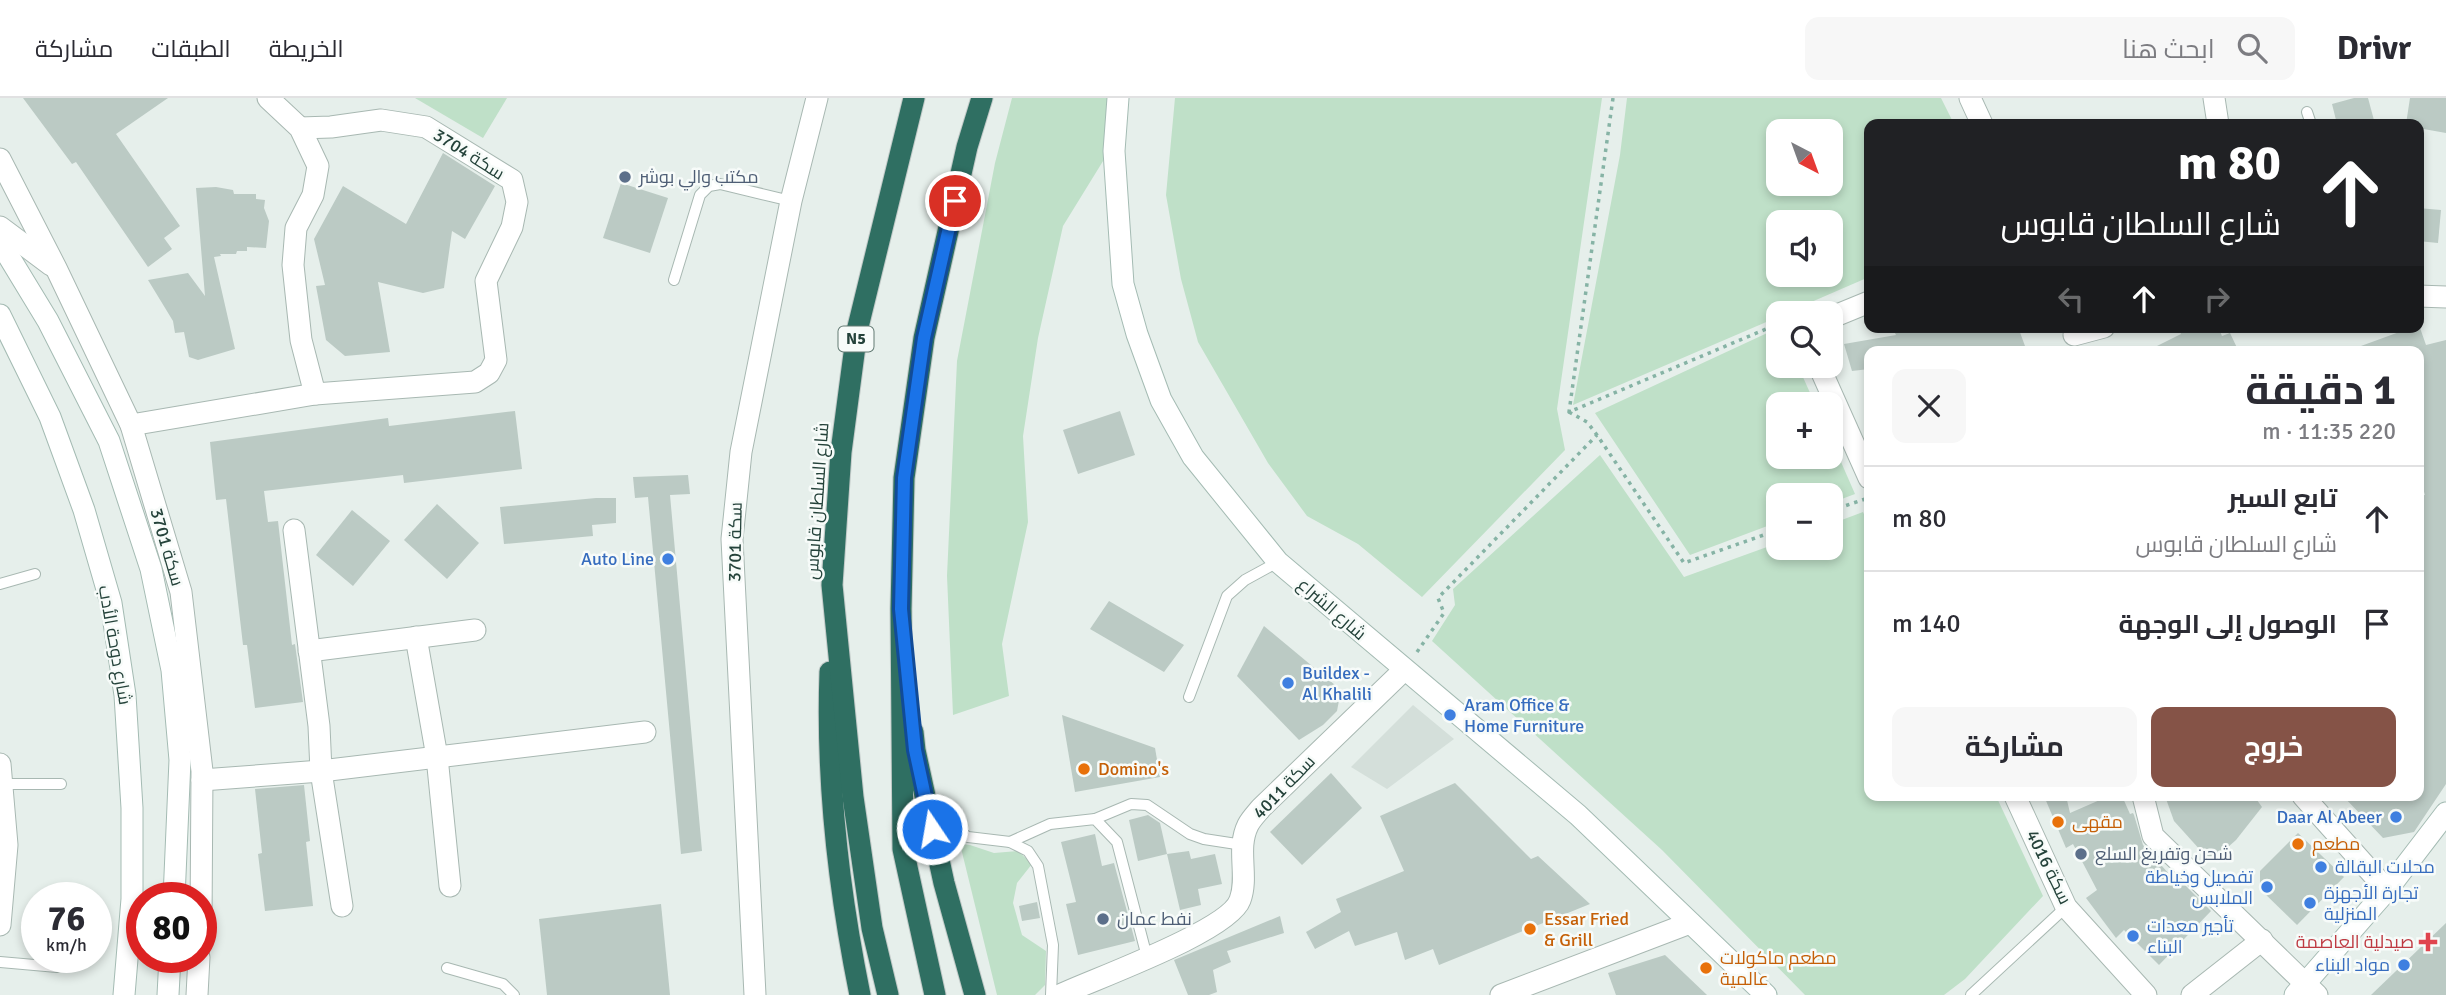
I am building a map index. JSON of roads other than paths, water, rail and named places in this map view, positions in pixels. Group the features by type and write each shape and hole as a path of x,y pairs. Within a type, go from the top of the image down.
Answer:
{"highway":[{"path":"935,995 903,849 901,609 904,478 924,338 967,147 982,98"},
{"name":"شارع السلطان قابوس","path":"888,995 872,928 855,810 832,586 840,465 857,331 911,102"},
{"path":"832,586 827,737 834,833 860,995"},
{"path":"901,609 915,750 944,883 975,995"}],"street":[{"path":"268,98 300,128 318,166 313,195 296,228 293,265 301,340 315,394"},
{"name":"سكة 3701","path":"755,995 732,540 741,452 791,201 817,98"},
{"name":"شارع الشراع","path":"1118,98 1114,151 1123,284 1137,334 1161,400 1193,457 1278,562 1578,816 1766,995"},
{"path":"1970,98 1980,119"},
{"path":"2214,98 2217,119"},
{"name":"سكة 3704","path":"131,425 315,394 475,382 489,373 496,360 486,281 512,227 517,202 512,180 426,127 381,120 300,128"},
{"name":"سكة 3701","path":"0,159 131,425 181,592 202,780 201,882"},
{"path":"0,227 56,268"},
{"path":"0,242 60,343 109,441 151,569 172,670 180,760 175,882"},
{"path":"2424,296 2446,298"},
{"path":"1843,313 1864,304"},
{"name":"شارع دوحة الأدب","path":"0,315 50,417 84,510 111,603 125,695 132,808 132,899 124,995"},
{"path":"1824,378 1864,467"},
{"path":"294,530 319,726 321,771 342,906"},
{"path":"309,651 475,630"},
{"path":"416,637 437,757 450,886"},
{"name":"سكة 4011","path":"1060,995 1223,920 1240,903 1243,888 1243,845 1247,826 1261,808 1404,670"},
{"path":"202,780 321,771 645,732"},
{"path":"0,926 7,845 1,774"},
{"name":"سكة 4016","path":"2017,801 2066,907 2146,995"},
{"path":"2144,801 2153,836 2262,940 2306,991 2446,813"},
{"path":"2307,801 2387,890"},
{"path":"1502,995 1690,923"},
{"path":"2192,995 2262,940"},
{"path":"168,995 169,973"},
{"path":"197,995 198,973"}],"lane":[{"path":"2307,112 2309,119"},
{"path":"674,280 699,195 709,187 720,184 791,201"},
{"path":"1189,697 1227,596 1245,580 1278,562"},
{"path":"0,584 35,574"},
{"path":"1,774 61,784"},
{"path":"926,802 938,819 968,837 1010,842 1028,851 1038,866 1053,945 1051,995"},
{"path":"1010,842 1050,824 1095,819 1130,804 1147,805 1190,834 1243,845"},
{"path":"1095,819 1117,842 1147,957"},
{"path":"1971,995 2066,907"},
{"path":"0,962 21,964"},
{"path":"447,968 503,984 514,995"}],"place":[{"name":"مكتب والي بوشر","path":"625,177"},
{"name":"Auto Line","path":"668,559"},
{"name":"Buildex - Al Khalili","path":"1288,683"},
{"name":"Aram Office & Home Furniture","path":"1450,715"},
{"name":"Domino's","path":"1084,769"},
{"name":"Daar Al Abeer","path":"2396,817"},
{"name":"مقهى","path":"2058,822"},
{"name":"مطعم","path":"2298,844"},
{"name":"شحن وتفريغ السلع","path":"2081,854"},
{"name":"محلات البقالة","path":"2321,867"},
{"name":"تفصيل وخياطة الملابس","path":"2267,887"},
{"name":"تجارة الأجهزة المنزلية","path":"2310,903"},
{"name":"نفط عمان","path":"1103,919"},
{"name":"Essar Fried & Grill","path":"1530,929"},
{"name":"تأجير معدات البناء","path":"2133,936"},
{"name":"صيدلية العاصمة","path":"2428,942"},
{"name":"مواد البناء","path":"2404,965"},
{"name":"مطعم ماكولات عالمية","path":"1706,968"}]}
